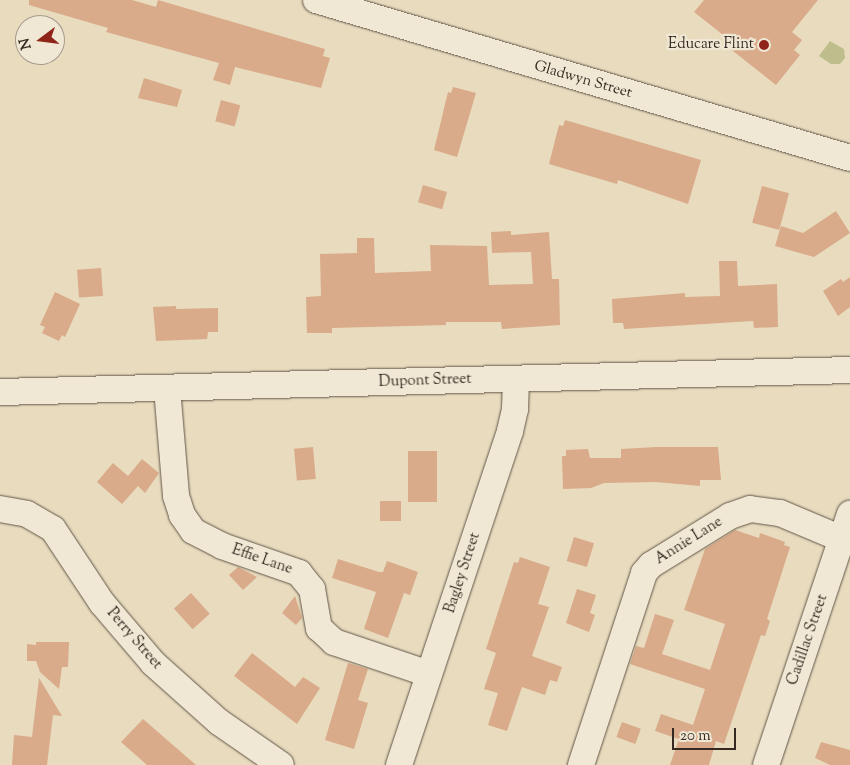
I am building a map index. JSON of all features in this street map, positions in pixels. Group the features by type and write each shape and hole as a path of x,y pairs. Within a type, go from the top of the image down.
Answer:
{"street":[{"name":"Gladwyn Street","path":"316,0 850,158"},
{"name":"Dupont Street","path":"0,392 850,370"},
{"name":"Bagley Street","path":"399,765 510,431 516,409 516,379"},
{"name":"Effie Lane","path":"167,388 176,496 182,515 193,531 222,546 299,573 312,589 319,628 334,642 430,674"},
{"name":"Perry Street","path":"0,509 27,514 52,529 102,603 153,663 219,722 281,765"},
{"name":"Annie Lane","path":"581,765 644,573 650,565 730,516 750,509 780,513 842,539"},
{"name":"Cadillac Street","path":"766,765 850,514"}],"green space":[{"path":"830,41 844,49 845,58 840,64 831,64 819,56"}],"building":[{"path":"29,0 132,0 156,7 158,0 325,49 323,56 330,58 321,88 235,67 230,85 213,80 219,63 106,32 108,28 29,5"},
{"name":"Educare Flint","path":"704,0 818,0 792,32 802,40 794,50 800,55 776,85 728,47 732,42 694,12"},
{"path":"144,78 182,90 177,107 138,98"},
{"path":"453,87 476,93 457,157 434,150 448,92 451,93"},
{"path":"221,100 240,105 235,126 215,121"},
{"path":"565,120 701,160 688,204 618,180 617,184 549,164 559,125 563,126"},
{"path":"423,185 447,192 442,209 418,202"},
{"path":"762,186 789,193 779,230 752,223"},
{"path":"836,211 850,233 814,257 775,246 781,226 803,233"},
{"path":"511,231 511,235 549,232 552,279 559,279 560,325 502,329 501,322 446,322 446,325 332,328 332,333 307,333 306,297 321,296 320,254 357,253 357,238 374,238 375,273 431,271 430,245 487,246 489,285 533,284 531,252 492,253 491,232"},
{"path":"719,261 737,261 738,286 777,284 778,327 754,328 753,321 624,329 623,323 613,323 612,299 685,293 685,297 720,296"},
{"path":"101,268 103,296 79,298 77,270"},
{"path":"850,277 850,307 838,316 823,291 841,279 843,282"},
{"path":"55,292 80,304 65,337 62,335 59,341 42,333 45,327 40,325"},
{"path":"176,306 176,309 218,308 218,332 208,332 207,339 156,341 153,307"},
{"path":"313,447 316,479 297,481 294,449"},
{"path":"718,447 721,480 700,480 700,486 656,482 604,483 591,488 563,489 562,456 566,456 566,450 588,449 590,458 621,458 621,449"},
{"path":"408,451 437,451 437,502 408,502"},
{"path":"142,459 159,473 145,493 138,486 122,504 97,482 113,463 128,476"},
{"path":"380,501 401,501 401,521 380,521"},
{"path":"735,530 759,538 760,533 785,542 784,545 790,547 767,619 770,621 765,636 761,635 724,744 716,741 709,765 670,765 679,739 655,731 661,714 693,725 705,689 630,664 636,646 644,648 655,614 674,620 662,654 710,670 725,624 684,610 705,549"},
{"path":"574,537 594,543 587,567 567,561"},
{"path":"520,557 550,567 538,604 549,607 532,656 562,667 557,682 550,680 545,695 522,687 507,731 488,725 498,693 484,689 496,653 486,649 514,562 518,563"},
{"path":"338,559 379,572 383,572 387,561 418,572 410,595 404,593 388,638 364,629 376,592 332,578"},
{"path":"238,567 257,577 243,590 229,575"},
{"path":"577,589 596,595 590,613 595,615 589,632 566,623"},
{"path":"191,593 210,614 193,629 174,608"},
{"path":"295,596 302,618 296,625 282,613"},
{"path":"36,642 69,642 68,667 62,667 59,689 40,672 36,661 27,661 27,644 36,645"},
{"path":"252,653 295,687 303,677 320,688 297,724 234,676"},
{"path":"348,663 368,669 358,700 368,703 354,749 325,740"},
{"path":"39,678 62,716 53,715 47,765 12,765 14,735 32,737"},
{"path":"143,719 196,765 147,765 121,742"},
{"path":"622,722 641,729 635,744 617,737"},
{"path":"821,742 850,750 850,765 830,765 815,758"}],"place":[{"name":"Educare Flint","path":"764,45"}]}
